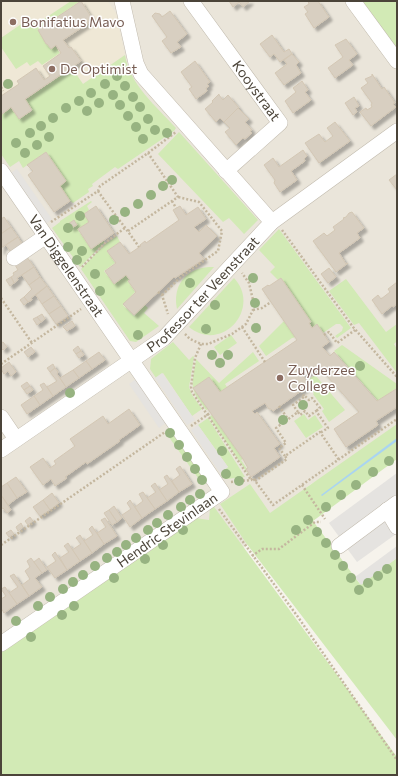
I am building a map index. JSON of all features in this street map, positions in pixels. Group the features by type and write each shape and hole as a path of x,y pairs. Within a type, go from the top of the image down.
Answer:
{"street":[{"path":"122,1 136,64 141,74 226,171 267,212"},
{"name":"Kooystraat","path":"191,1 280,123 226,171"},
{"path":"353,1 397,61"},
{"name":"Professor ter Veenstraat","path":"1,450 132,361 170,333 267,212 397,130"},
{"name":"Van Diggelenstraat","path":"1,171 132,361"},
{"path":"14,258 46,236"},
{"name":"Hendric Stevinlaan","path":"1,644 222,492 132,361"},
{"path":"1,417 16,439"},
{"path":"339,546 392,507 397,527"}],"path":[{"path":"57,217 98,191 100,186 167,140 179,129"},
{"path":"148,153 178,197 199,202 222,231 218,251 183,275 162,296"},
{"path":"98,191 114,215 126,227 139,247"},
{"path":"128,231 178,197"},
{"path":"172,201 176,208"},
{"path":"267,212 356,330 397,377"},
{"path":"80,269 105,243 126,227"},
{"path":"218,251 221,254"},
{"path":"182,331 190,339 201,344 208,344 232,334 246,324 253,310 252,292 249,283 240,271"},
{"path":"158,292 162,296 169,316"},
{"path":"1,298 32,343"},
{"path":"253,310 262,308 271,302"},
{"path":"1,364 81,309"},
{"path":"242,327 265,362"},
{"path":"324,335 329,332 337,343 356,330"},
{"path":"201,344 195,358 191,387 194,395 251,480"},
{"path":"255,481 287,459 279,448 286,442 276,428 298,412 300,414 305,411 309,416 320,408 312,398 309,400 301,391"},
{"path":"298,412 293,404 304,396"},
{"path":"279,406 288,419"},
{"path":"285,456 328,428 316,411"},
{"path":"189,428 210,413"},
{"path":"228,482 251,480 253,478 272,505 397,419"},
{"path":"320,433 339,460"},
{"path":"1,545 162,434"},
{"path":"302,485 325,519"},
{"path":"221,511 252,556 298,617 397,760"},
{"path":"252,556 262,548 279,549 315,522 321,522"}],"shaded area":[{"path":"1,1 397,1 397,437 311,484 302,491 265,530 234,556 1,652"},
{"name":"De Optimist","path":"1,1 108,1 116,13 125,55 1,140"},
{"path":"17,169 52,219 44,225 9,174"},
{"path":"162,373 195,420 187,425 155,378"},
{"path":"136,379 167,422 159,428 129,384"},
{"path":"198,425 228,467 220,473 191,430"},
{"path":"397,473 397,497 340,538 329,523"},
{"path":"384,519 396,534 357,562 346,547"},
{"path":"397,546 397,558 361,585 355,577"}],"green space":[{"path":"71,1 80,1 38,30 51,49 55,46 60,53 42,65 38,61 30,66 27,62 16,69 1,47 1,38 30,18 35,25"},
{"path":"360,1 397,1 397,52"},
{"path":"125,55 132,76 152,103 176,128 174,131 118,169 115,167 92,184 93,186 88,189 89,192 73,203 60,186 66,181 46,152 23,168 19,161 10,167 1,154 1,115 11,108 19,119 32,111 25,100 72,68 83,84"},
{"path":"179,132 258,220 244,234 229,218 223,222 158,154"},
{"path":"91,201 92,202 87,206 89,210 84,214 89,222 78,230 91,249 103,241 105,242 80,267 52,228 60,221"},
{"path":"279,229 351,328 337,338 335,336 342,331 343,327 340,324 336,324 323,333 312,328 309,323 311,322 281,278 278,280 270,272 275,267 259,250"},
{"path":"117,236 120,242 107,251 115,263 104,271 114,284 126,275 135,292 123,305 134,316 145,305 148,308 144,313 159,326 136,342 130,341 81,269 105,244"},
{"path":"214,267 177,309 177,293 182,280 194,271"},
{"path":"234,278 241,290 243,302 241,314 234,324 225,331 214,335 202,334 189,327"},
{"path":"346,279 386,332 397,324 397,341 394,344 397,349 397,373 359,323 354,325 329,291"},
{"path":"284,321 296,337 292,338 266,356 259,346"},
{"path":"231,335 237,343 220,355 214,347"},
{"path":"173,342 189,360 193,356 194,357 189,387 192,395 202,409 192,416 163,373 156,378 150,369 151,359"},
{"path":"342,345 397,384 397,390 395,389 378,401 334,351"},
{"path":"253,352 259,361 225,384 227,387 220,392 209,377 194,388 208,409 206,410 196,396 193,386 193,375 196,359 219,383"},
{"path":"315,375 345,410 329,422 322,411 324,409 309,387 312,385 308,380"},
{"path":"304,414 308,420 315,415 323,427 306,438 294,421"},
{"path":"212,415 243,459 241,460 250,477 209,417"},
{"path":"208,418 245,477 226,479 221,472 228,467 198,425"},
{"path":"397,424 397,459 313,521 360,584 397,558 397,740 246,543 220,504 250,484 270,513"},
{"path":"171,429 208,482 203,485 166,433"},
{"path":"212,504 397,757 397,775 1,775 1,651 195,518 209,520 210,508"}],"water":[{"path":"397,438 397,441 322,496 321,495"}],"building":[{"path":"81,1 93,20 63,40 69,48 71,47 81,61 25,99 32,110 19,119 11,107 1,115 1,96 19,84 17,81 36,68 44,80 50,76 43,66 61,53 56,45 51,49 46,44 38,30"},
{"path":"229,1 250,1 243,7 239,2 233,7"},
{"path":"308,1 318,1 329,17 314,28 305,14 308,12 304,7 309,4"},
{"path":"170,11 187,34 177,42 181,47 171,53 162,41 167,37 152,16 155,13 160,14 162,17"},
{"path":"272,35 284,52 289,49 292,54 280,62 274,54 270,57 260,44"},
{"path":"346,39 357,54 349,60 353,65 335,78 328,68 343,57 335,45"},
{"path":"292,54 299,62 296,65 301,73 284,85 275,73 287,64 284,60"},
{"path":"195,61 210,82 207,84 209,86 206,88 207,91 196,99 189,89 192,87 181,72"},
{"path":"372,74 382,89 384,87 395,103 393,104 396,107 371,126 360,112 366,108 367,110 372,107 372,103 361,88 368,83 365,79 372,76"},
{"path":"302,81 308,90 305,92 311,100 293,113 285,101 296,92 293,88"},
{"path":"219,94 223,100 228,95 239,108 224,122 220,118 216,122 205,109"},
{"path":"354,97 359,106 355,108 357,112 353,115 345,103"},
{"path":"238,108 249,119 245,122 252,130 250,131 252,133 245,139 243,138 236,145 225,132 230,128 224,122"},
{"path":"335,122 350,141 319,163 305,143 319,134 325,142 333,136 327,128"},
{"path":"303,150 307,156 304,159 305,161 291,171 297,180 280,192 274,183 275,180 264,165 273,158 279,167"},
{"path":"46,152 66,181 60,186 70,201 54,212 28,175 33,171 27,165"},
{"path":"397,174 397,190 389,180"},
{"path":"96,206 114,233 91,249 78,229 89,222 84,214"},
{"path":"180,206 186,215 198,207 206,219 194,227 199,232 206,225 217,236 199,253 204,259 175,278 174,277 134,315 123,304 136,292 128,281 130,280 126,275 114,284 105,271 116,263 107,251 120,242 129,254 141,246 140,245 145,241 146,243 179,220 173,210"},
{"path":"352,212 364,228 357,233 360,238 339,253 346,264 348,263 336,272 313,241 324,233 327,236 335,230 333,227"},
{"path":"4,217 11,227 1,234 1,219"},
{"path":"74,220 77,225 71,228 68,224"},
{"path":"11,227 18,237 1,248 1,234"},
{"path":"18,237 24,247 13,255 6,245"},
{"path":"27,257 34,267 17,278 18,280 14,283 11,277 14,275 13,273 18,270 15,265"},
{"path":"34,267 40,277 29,285 22,275"},
{"path":"329,268 336,277 328,283 321,274"},
{"path":"11,277 14,283 10,286 6,280"},
{"path":"40,277 47,286 28,302 24,297 32,289 29,285"},
{"path":"281,278 311,322 309,323 312,328 317,324 329,342 322,347 330,356 334,352 377,401 396,389 397,407 376,421 378,425 346,447 334,429 359,412 318,366 303,376 308,383 308,386 273,411 269,409 265,403 252,411 255,414 257,412 280,444 274,448 280,457 251,477 246,469 248,468 243,459 193,388 209,377 220,392 297,340 262,289"},
{"path":"397,282 397,304 382,314 372,300 378,295 381,299 390,292 388,289"},
{"path":"47,286 54,296 42,304 36,295"},
{"path":"54,296 61,306 49,314 42,304"},
{"path":"24,297 28,302 24,305 20,300"},
{"path":"61,306 68,316 56,324 49,314"},
{"path":"42,314 45,319 41,322 37,317"},
{"path":"37,317 41,322 37,325 33,319"},
{"path":"72,321 75,326 67,331 63,327"},
{"path":"3,342 7,347 3,350 1,348 1,343"},
{"path":"78,346 81,351 76,354 73,350"},
{"path":"31,347 35,352 28,357 24,352"},
{"path":"81,351 84,355 79,358 76,354"},
{"path":"99,352 105,360 92,369 86,361"},
{"path":"86,361 92,369 79,378 73,370"},
{"path":"9,362 16,372 11,376 8,371 4,374 1,369"},
{"path":"53,364 55,368 50,372 47,368"},
{"path":"55,368 58,372 57,374 66,387 53,396 47,387 57,381 50,372"},
{"path":"73,370 79,378 66,387 60,378"},
{"path":"27,382 30,386 24,390 21,386"},
{"path":"44,383 53,396 40,405 34,396 43,390 40,385"},
{"path":"30,386 33,390 27,394 24,390"},
{"path":"34,396 40,405 27,414 21,405"},
{"path":"129,409 140,425 87,464 86,462 65,477 67,478 55,486 51,479 43,485 30,467 43,458 50,468 56,464 54,461 75,446 70,439 103,416 108,424"},
{"path":"180,466 192,484 179,492 172,481 180,475 176,469"},
{"path":"167,475 179,492 167,501 159,490 168,484 164,477"},
{"path":"16,477 27,492 17,498 7,483"},
{"path":"7,483 17,498 8,505 1,495 1,487"},
{"path":"155,483 167,501 155,509 147,498 156,492 151,486"},
{"path":"143,492 155,509 142,518 135,507 143,501 139,494"},
{"path":"52,493 59,503 50,510 43,500"},
{"path":"1,495 11,510 7,513 3,508 1,509"},
{"path":"43,500 50,510 40,516 33,507"},
{"path":"130,500 142,518 130,527 122,515 131,509 127,503"},
{"path":"114,506 122,518 117,522 109,510"},
{"path":"109,510 117,522 112,525 104,513"},
{"path":"30,517 33,521 28,525 25,521"},
{"path":"105,518 117,536 104,544 97,533 106,527 101,520"},
{"path":"21,523 23,527 18,531 16,527"},
{"path":"92,526 104,544 92,553 84,541 93,535 89,529"},
{"path":"11,530 14,534 9,537 6,533"},
{"path":"80,535 92,553 80,561 72,550 81,544 76,538"},
{"path":"68,543 80,561 67,570 60,558 69,552 64,546"},
{"path":"55,552 67,570 55,578 47,567 56,561 52,555"},
{"path":"31,558 42,573 35,578 42,587 29,596 22,585 30,579 25,571 30,567 27,561"},
{"path":"39,558 47,570 42,573 34,562"},
{"path":"14,574 29,596 17,604 9,593 18,587 10,576"},
{"path":"5,587 17,604 4,613 1,608 1,599 6,596 1,589"}],"place":[{"name":"Bonifatius Mavo","path":"13,22"},
{"name":"De Optimist","path":"52,69"},
{"name":"Zuyderzee College","path":"280,378"}]}
